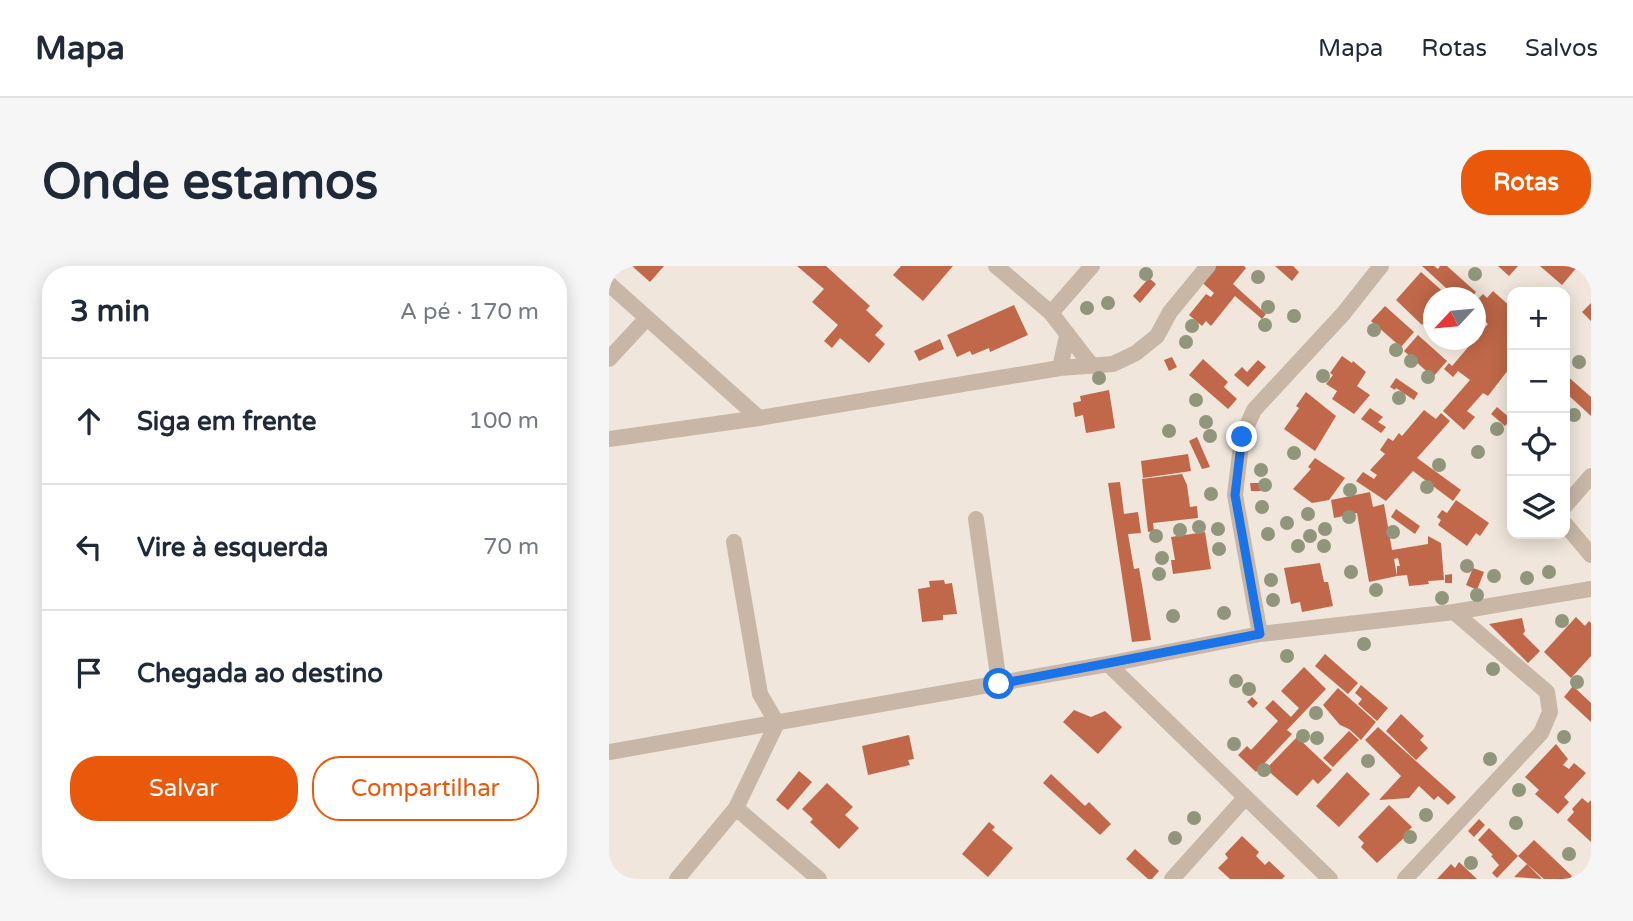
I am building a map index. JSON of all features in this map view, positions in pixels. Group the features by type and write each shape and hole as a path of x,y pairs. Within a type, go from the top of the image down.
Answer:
{"street":[{"path":"996,266 1051,313 1092,366"},
{"path":"1051,313 1092,266"},
{"path":"609,439 1125,360 1157,336 1170,312 1208,266"},
{"path":"1260,634 1235,495 1242,437 1254,410 1343,314 1381,266"},
{"path":"609,284 759,418"},
{"path":"609,359 647,318"},
{"path":"1060,368 1067,336"},
{"path":"1570,500 1591,476"},
{"path":"977,519 999,684"},
{"path":"1570,530 1591,555"},
{"path":"734,542 760,694 777,723"},
{"path":"609,752 999,684 1260,634 1454,612 1591,589"},
{"path":"1405,879 1541,733 1551,712 1546,692 1454,612"},
{"path":"1108,664 1244,799 1330,879"},
{"path":"677,879 736,808 777,723"},
{"path":"1172,879 1244,799"},
{"path":"736,808 819,879"}],"building":[{"path":"632,266 664,266 650,282"},
{"path":"797,266 826,266 870,306 866,310 883,326 875,335 885,344 869,363 840,338 832,348 824,341 838,325 812,302 824,289"},
{"path":"901,266 953,266 923,301 893,275"},
{"path":"1210,266 1246,268 1233,284 1266,314 1262,319 1235,296 1211,326 1206,321 1202,326 1189,315 1206,294 1211,297 1214,293 1198,279"},
{"path":"1275,266 1293,266 1299,272 1292,281"},
{"path":"1422,266 1434,266 1438,269 1440,266 1447,266 1470,287 1445,287"},
{"path":"1498,266 1518,266 1509,276"},
{"path":"1540,266 1578,266 1562,285"},
{"path":"1421,272 1438,287 1423,287 1422,325 1396,300"},
{"path":"1149,278 1156,284 1140,303 1133,296"},
{"path":"1493,291 1507,304 1507,371 1488,396 1483,393 1467,411 1475,417 1464,430 1443,411 1470,380 1458,371 1453,377 1444,369 1449,363 1452,366 1466,350 1486,350 1487,298"},
{"path":"1591,303 1591,321 1582,312"},
{"path":"1014,305 1028,335 990,352 989,348 972,355 970,351 957,357 947,335"},
{"path":"1385,306 1414,332 1401,347 1371,321"},
{"path":"1418,335 1423,339 1423,350 1435,350 1447,361 1433,377 1404,351"},
{"path":"940,339 944,349 919,361 914,351"},
{"path":"1342,356 1366,372 1357,386 1370,395 1354,414 1332,399 1337,391 1326,384"},
{"path":"1172,357 1177,367 1169,371 1164,360"},
{"path":"1203,359 1228,382 1224,387 1237,399 1228,409 1189,375"},
{"path":"1258,360 1266,367 1248,387 1234,375 1242,367 1247,372"},
{"path":"1396,378 1418,393 1414,400 1390,387"},
{"path":"1570,378 1591,397 1591,416 1570,397"},
{"path":"1109,390 1115,428 1086,433 1083,415 1075,417 1073,403 1081,401 1080,396"},
{"path":"1306,392 1336,416 1315,451 1284,429 1299,408 1296,406"},
{"path":"1497,407 1507,416 1507,424 1505,426 1491,414"},
{"path":"1370,408 1383,417 1378,422 1386,427 1381,433 1361,419"},
{"path":"1424,410 1436,419 1441,413 1450,421 1417,458 1461,490 1453,501 1413,471 1386,501 1356,481 1363,472 1374,479 1377,475 1370,470 1385,454 1380,450 1388,438 1393,441 1399,433 1402,436"},
{"path":"1197,437 1210,467 1202,469 1189,441"},
{"path":"1188,454 1191,471 1143,478 1141,461"},
{"path":"1315,458 1345,478 1329,500 1312,503 1293,489 1311,469 1308,467"},
{"path":"1182,474 1187,485 1190,507 1197,506 1198,518 1153,523 1154,531 1148,532 1142,479"},
{"path":"1120,482 1124,514 1138,512 1141,533 1128,534 1134,569 1139,568 1151,640 1132,642 1108,483"},
{"path":"1250,483 1260,483 1261,491 1251,491"},
{"path":"1370,492 1373,507 1384,504 1392,550 1428,544 1428,536 1441,543 1444,580 1409,586 1407,575 1369,582 1357,513 1334,518 1331,500","holes":["1398,558 1400,566 1397,566 1397,576 1394,559"]},
{"path":"1456,500 1489,523 1480,536 1476,533 1467,546 1438,525 1441,520 1437,517 1442,510 1447,513"},
{"path":"1396,509 1420,526 1415,534 1391,517"},
{"path":"1205,532 1211,569 1173,574 1171,560 1175,560 1171,537"},
{"path":"1320,563 1324,582 1328,582 1333,606 1302,612 1300,602 1291,604 1284,568"},
{"path":"1473,568 1484,572 1477,590 1466,585"},
{"path":"1452,574 1452,583 1445,583 1445,575"},
{"path":"944,580 945,584 952,583 957,614 943,615 943,620 922,622 918,589 930,587 929,581"},
{"path":"1576,617 1585,626 1589,621 1591,623 1591,656 1571,678 1544,652"},
{"path":"1522,618 1525,631 1523,634 1540,651 1528,663 1489,624"},
{"path":"1325,654 1358,683 1348,694 1315,666"},
{"path":"1304,667 1326,689 1287,730 1292,734 1256,772 1238,755 1247,746 1251,750 1278,721 1265,708 1273,700 1291,717 1299,708 1281,691"},
{"path":"1361,685 1388,708 1377,721 1358,704 1362,699 1355,693"},
{"path":"1573,686 1591,703 1591,722 1564,697"},
{"path":"1338,688 1376,722 1361,740 1340,725 1323,705"},
{"path":"1252,697 1258,703 1253,708 1247,702"},
{"path":"1074,710 1091,717 1105,711 1122,727 1098,754 1063,722"},
{"path":"1401,714 1424,736 1420,740 1428,748 1416,760 1386,731"},
{"path":"1378,727 1456,797 1448,805 1438,796 1434,800 1419,786 1409,798 1379,800 1401,776 1365,740"},
{"path":"1349,731 1359,740 1333,767 1323,758"},
{"path":"909,735 914,759 908,760 910,765 868,775 862,746"},
{"path":"1297,737 1332,770 1318,784 1313,779 1297,796 1266,769"},
{"path":"1556,744 1568,759 1563,765 1569,769 1574,763 1586,773 1564,797 1569,802 1558,814 1535,794 1539,790 1525,777"},
{"path":"799,771 812,782 788,810 776,800"},
{"path":"1347,772 1370,794 1339,827 1316,806"},
{"path":"1051,774 1085,806 1089,802 1111,824 1100,835 1043,783"},
{"path":"827,783 853,807 845,815 859,828 839,849 810,822 813,819 802,809"},
{"path":"1582,798 1588,803 1591,800 1591,842 1567,820"},
{"path":"1389,805 1412,827 1377,863 1361,847 1364,843 1358,837"},
{"path":"1479,819 1485,825 1474,837 1468,831"},
{"path":"989,822 995,827 992,830 1013,848 988,877 962,854"},
{"path":"1489,828 1518,856 1497,878 1492,873 1499,865 1478,840"},
{"path":"1242,836 1259,852 1256,856 1265,865 1269,861 1285,876 1282,879 1230,879 1218,868 1228,858 1225,854"},
{"path":"1534,840 1572,876 1570,879 1544,879 1518,856"},
{"path":"1135,849 1159,871 1152,879 1148,879 1126,859"},
{"path":"1459,862 1477,879 1437,879 1451,864 1455,868"},
{"path":"1527,864 1542,879 1514,877"}],"route":[{"path":"999,684 1260,634 1235,495 1242,437"}]}
